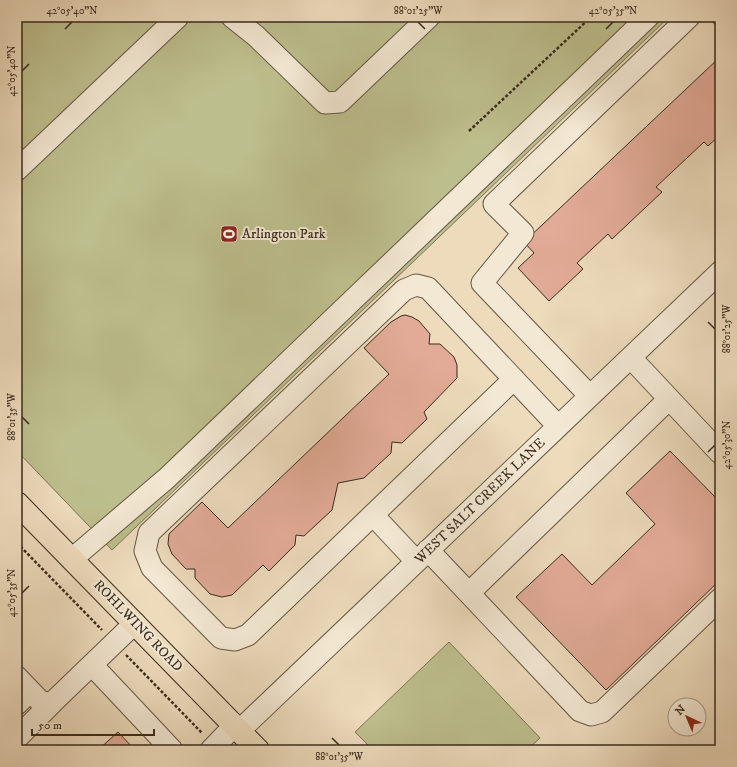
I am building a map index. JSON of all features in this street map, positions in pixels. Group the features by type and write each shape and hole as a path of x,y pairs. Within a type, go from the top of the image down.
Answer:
{"main road":[{"name":"ROHLWING ROAD","path":"17,503 258,750"}],"street":[{"path":"17,170 178,17"},
{"path":"232,17 256,36 325,103 340,102 429,17"},
{"path":"72,560 167,478 648,17"},
{"path":"590,396 482,283 523,233 494,204 689,17"},
{"name":"WEST SALT CREEK LANE","path":"211,750 238,728 631,358 720,272"},
{"path":"514,379 248,635 234,640 221,638 152,568 145,551 149,534 404,290 416,285 428,288 514,379 558,426"},
{"path":"631,358 720,453"},
{"path":"469,593 668,399"},
{"path":"373,514 469,593 580,710 591,715 602,712 720,598"},
{"path":"17,738 135,623"},
{"path":"92,665 172,750"},
{"path":"21,691 40,701 47,703 54,701"}],"path":[{"path":"469,131 591,17"}],"green space":[{"name":"Arlington Park","path":"17,17 669,17 112,550 17,451"},
{"path":"449,642 540,738 527,750 373,750 355,732"}],"building":[{"path":"713,17 720,17 720,30 710,19"},
{"path":"720,57 720,135 708,146 704,142 656,187 662,192 612,239 608,234 577,263 583,269 549,301 518,268 534,253 524,242"},
{"path":"405,315 419,321 430,334 429,344 440,344 454,357 457,365 457,378 424,412 427,419 402,443 392,442 391,453 364,478 338,483 332,510 304,536 296,535 295,545 269,571 263,565 232,595 222,597 210,594 195,578 195,569 186,569 172,554 168,544 169,534 202,502 228,528 389,374 364,348 391,322"},
{"path":"670,451 720,502 720,580 606,690 516,597 562,554 592,585 655,524 626,493"},
{"path":"118,732 135,750 98,750"}],"place":[{"name":"Arlington Park","path":"229,234"}]}
